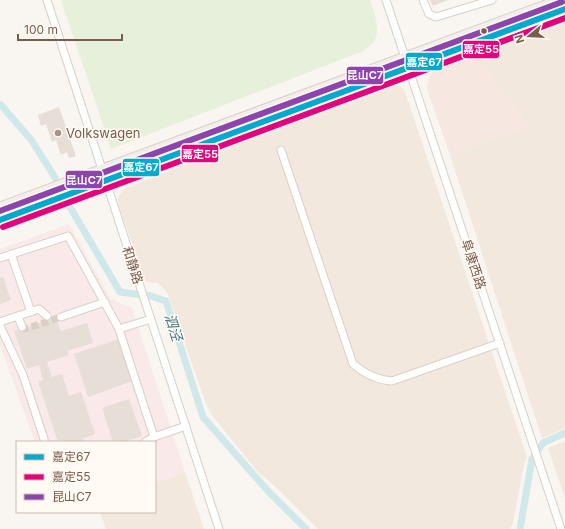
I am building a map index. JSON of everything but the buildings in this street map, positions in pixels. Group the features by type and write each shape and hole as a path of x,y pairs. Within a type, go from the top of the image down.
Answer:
{"main road":[{"path":"0,207 559,0"},
{"path":"0,220 565,9"}],"street":[{"name":"和静路","path":"47,0 219,529"},
{"name":"阜康西路","path":"386,0 561,529"},
{"path":"423,0 429,14 436,17 492,0"},
{"path":"281,150 353,364 363,373 381,380 392,381 500,343"},
{"path":"0,258 68,236 119,329 154,437"},
{"path":"12,254 31,312"},
{"path":"61,317 105,302"},
{"path":"0,322 39,309 47,316"},
{"path":"18,316 22,327"},
{"path":"119,329 151,318"},
{"path":"0,326 23,375 45,441"},
{"path":"147,441 186,426"}],"shaded area":[{"path":"565,20 565,428 542,438 450,155 529,126 474,54"},
{"path":"474,54 529,126 450,155 427,89 428,82 430,75 435,70"},
{"path":"394,85 400,86 404,90 408,101 527,457 524,464 513,523 510,529 318,529 278,489 257,471 211,414 206,404 168,294 158,283 146,282 119,207 118,198 123,190 128,187 384,87"},
{"path":"69,224 110,298 132,308 185,472 156,483 156,441 35,441 0,345 0,249"},
{"path":"565,441 565,498 548,448"},
{"path":"185,472 204,529 106,529 100,513 156,513 156,483"}],"green space":[{"path":"61,0 370,0 376,22 377,33 373,43 363,51 111,149"}],"waterway":[{"name":"泗泾","path":"1,105 32,141 54,176 70,207 120,292 151,296 166,301 203,417 268,491 306,529"},
{"path":"520,529 532,459 543,443 565,433"}],"tunnel":[{"path":"22,327 25,329 61,317"}],"transit line":[{"name":"昆山C7","path":"0,211 562,2"},
{"name":"嘉定67","path":"0,220 565,9"},
{"name":"嘉定55","path":"3,227 565,18"}],"place":[{"name":"Volkswagen","path":"58,133"}]}
